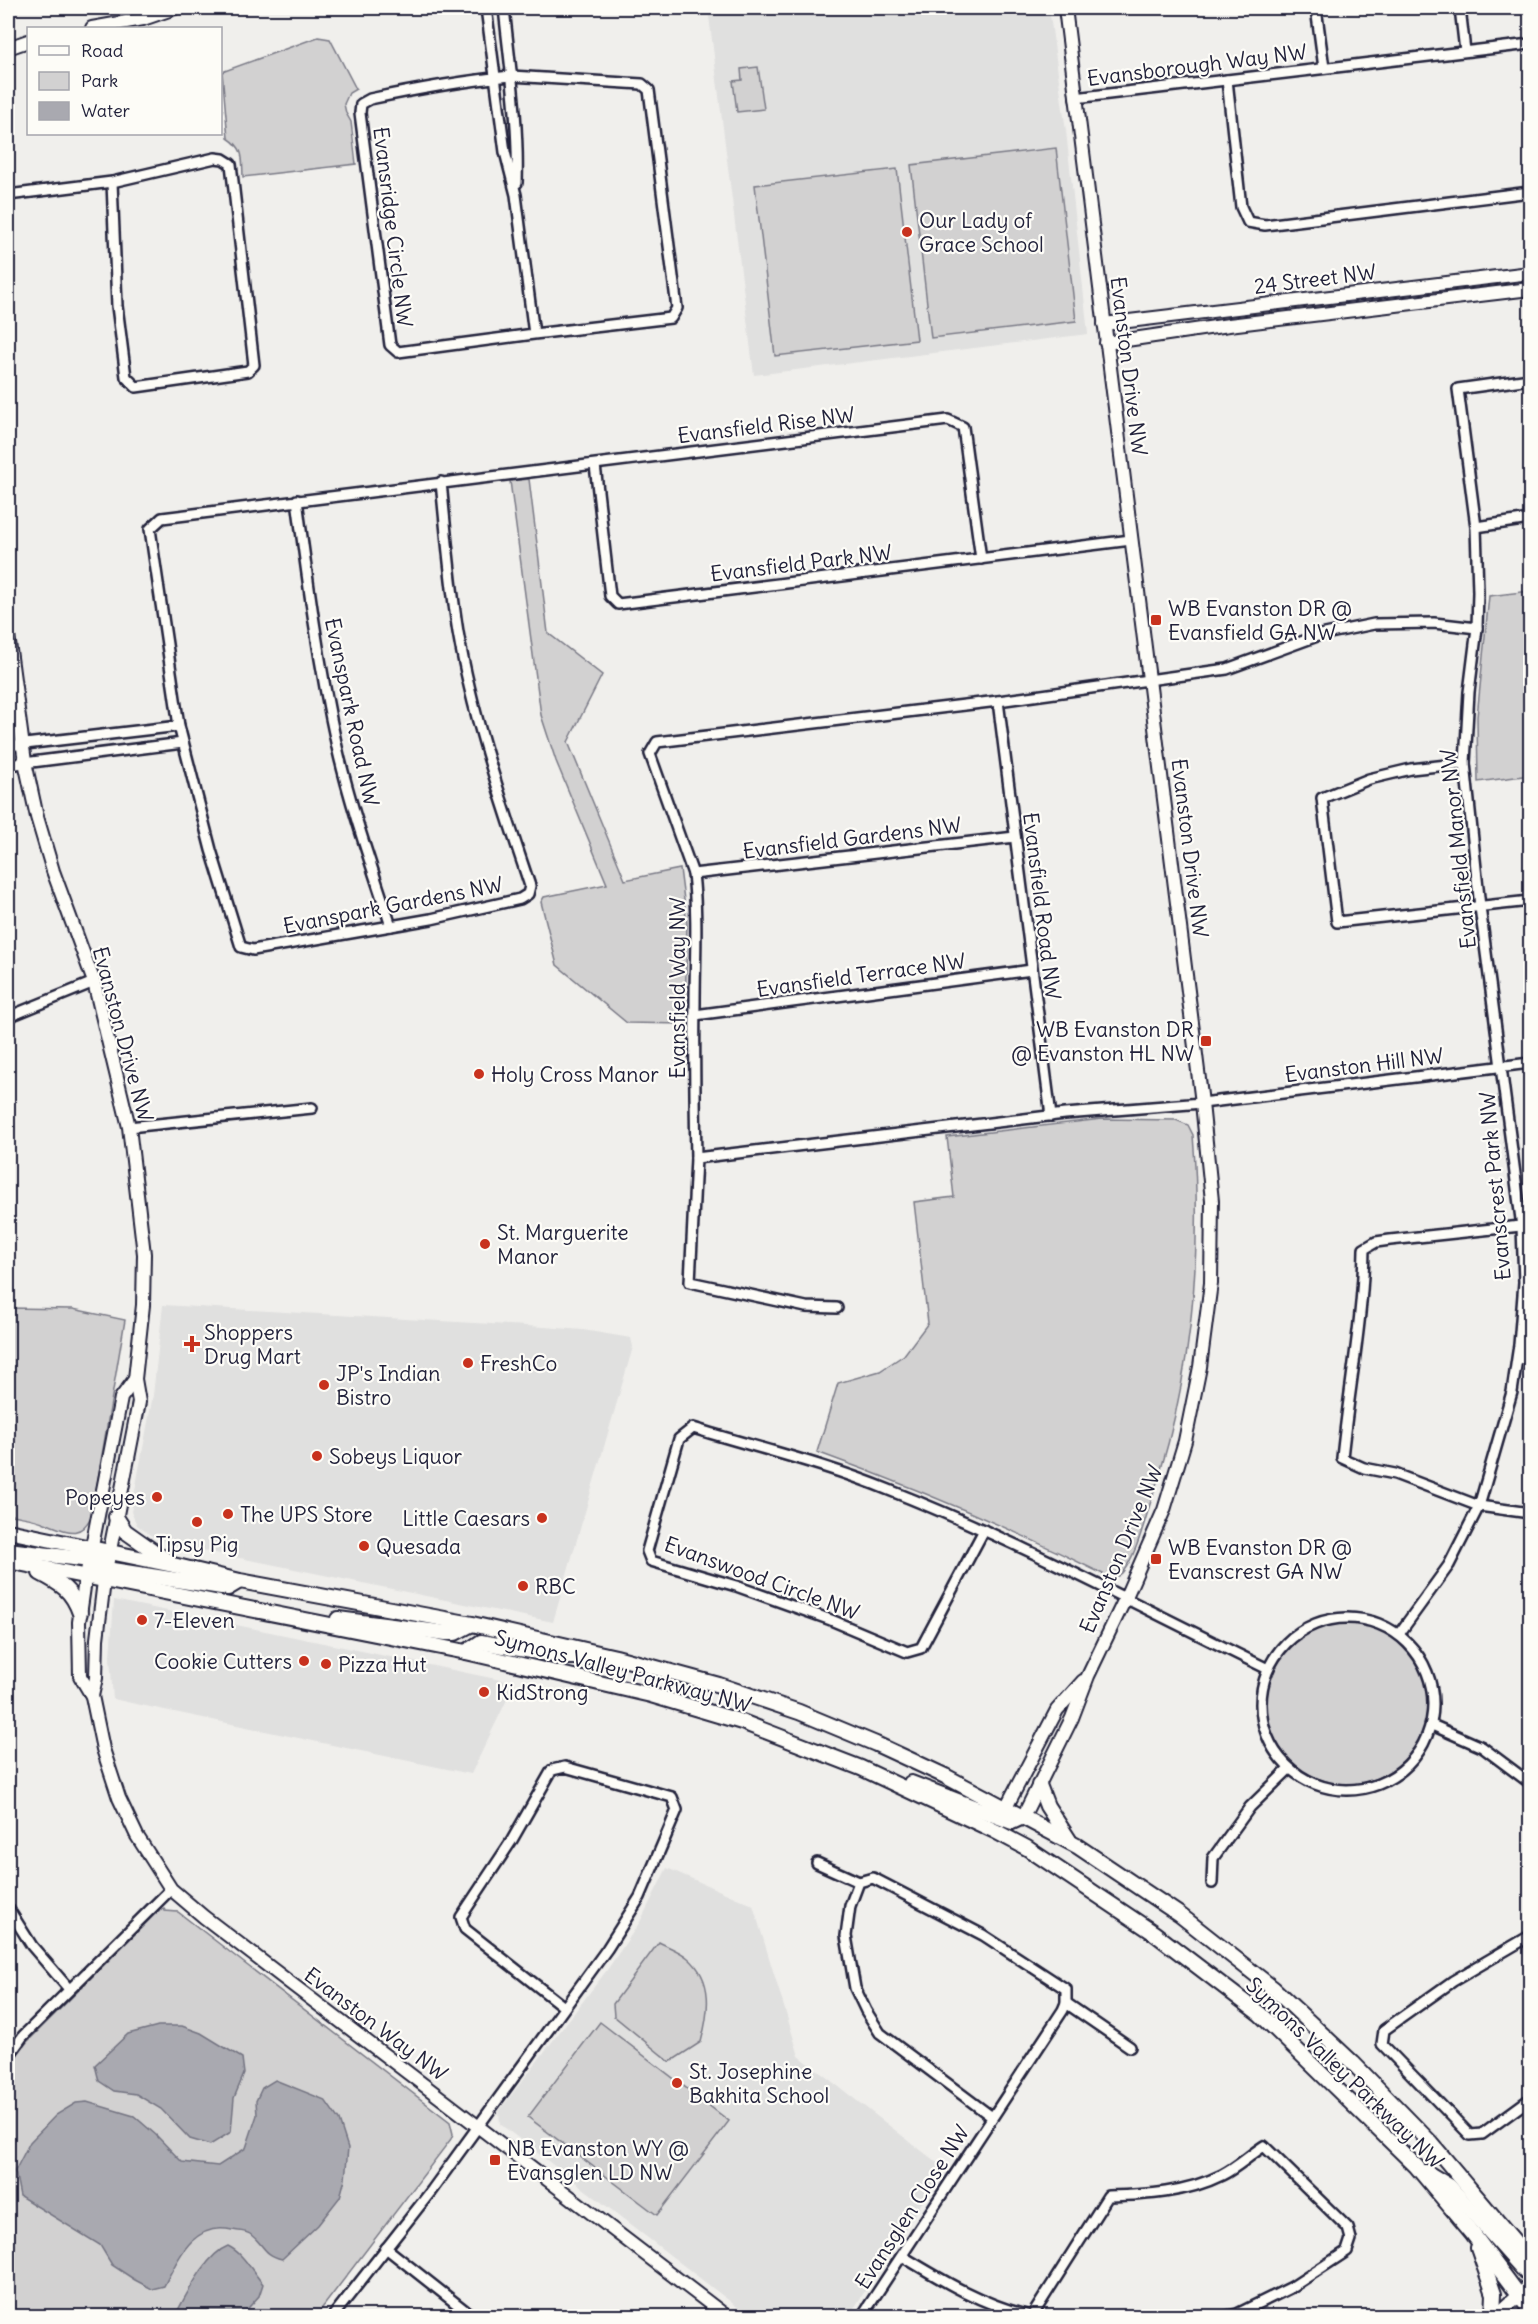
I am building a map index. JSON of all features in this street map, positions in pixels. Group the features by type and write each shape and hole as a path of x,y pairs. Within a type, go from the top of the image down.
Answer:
{"main road":[{"path":"116,1517 125,1531 173,1565"},
{"path":"8,1531 102,1558 109,1552"},
{"path":"8,1550 91,1554"},
{"name":"Symons Valley Parkway NW","path":"109,1552 240,1581 472,1624 616,1657 719,1684 799,1712 945,1776 1000,1819 1027,1848 1154,1933 1260,2014 1416,2166 1473,2234 1527,2293 1530,2309"},
{"path":"8,1561 86,1577 97,1570 105,1575 228,1587 240,1581"},
{"path":"25,1565 55,1580 68,1590 75,1598 80,1613"},
{"name":"Symons Valley Parkway NW","path":"105,1575 285,1618 466,1652 651,1695 742,1722 804,1746 870,1766 1000,1819 1023,1817 1072,1844 1180,1915 1274,1989 1353,2063 1432,2144 1530,2260"},
{"path":"285,1618 325,1617 446,1633 455,1633 472,1624"},
{"path":"466,1652 481,1642 565,1657 616,1657"},
{"path":"1039,1785 1047,1806 1072,1844"},
{"path":"1416,2166 1449,2186 1530,2277"},
{"path":"1473,2234 1494,2294 1495,2316"}],"street":[{"path":"98,27 143,19 175,8"},
{"path":"486,8 495,78 505,152 516,195 534,334 671,318 676,308 650,90 642,84 511,76 495,78"},
{"path":"504,8 518,153 516,195"},
{"name":"Evanston Drive NW","path":"1023,1817 1072,1718 1088,1676 1164,1510 1185,1441 1200,1367 1211,1283 1212,1201 1202,1102 1065,8"},
{"name":"Evansborough Way NW","path":"1316,8 1324,68"},
{"path":"1460,8 1465,51"},
{"path":"8,40 27,41"},
{"path":"8,48 27,41"},
{"name":"Evansborough Way NW","path":"1075,98 1530,44"},
{"name":"Evansridge Circle NW","path":"495,78 430,86 370,99 361,104 360,112 390,345 398,352 534,334"},
{"path":"1227,80 1241,207 1248,222 1255,225 1530,192"},
{"path":"8,195 112,182 215,158 223,159 231,165 254,365 248,371 136,387 126,377 115,285 112,182"},
{"name":"24 Street NW","path":"1104,324 1530,273"},
{"name":"24 Street NW","path":"1106,343 1530,289"},
{"name":"Evansfield Manor NW","path":"1502,1066 1480,907 1465,763 1469,692 1477,628 1476,527 1458,389 1530,380"},
{"name":"Evansfield Rise NW","path":"441,482 595,465 948,420 963,427 981,559"},
{"name":"Evansfield Park NW","path":"595,465 610,596 618,604 1131,540"},
{"name":"Evanspark Gardens NW","path":"441,482 458,631 472,697 488,760 530,886 528,894 520,899 391,926 253,950 242,947 211,850 179,726 150,529 162,518 297,500 441,482"},
{"name":"Evanspark Road NW","path":"297,500 317,649 337,748 359,828 391,926"},
{"path":"1476,527 1530,519"},
{"name":"Evansfield Way NW","path":"837,1308 806,1307 690,1282 696,1158 697,922 693,874 650,754 657,742 998,701 1227,669 1320,635 1374,624 1423,623 1477,628"},
{"name":"Evanston Drive NW","path":"8,635 22,744 37,817 53,871 94,982 129,1127 144,1254 143,1305 135,1379 139,1402 105,1575"},
{"name":"Evansfield Road NW","path":"998,701 1051,1116"},
{"path":"8,746 179,726"},
{"path":"8,765 183,743"},
{"path":"1465,763 1411,769 1369,779 1322,798 1337,922 1530,901"},
{"name":"Evansfield Gardens NW","path":"693,874 1015,837"},
{"name":"Evansfield Terrace NW","path":"695,1015 1032,970"},
{"path":"8,1017 94,982"},
{"name":"Evanston Hill NW","path":"1202,1102 1530,1063"},
{"name":"Evanscrest Park NW","path":"1399,1634 1449,1565 1479,1506 1503,1428 1518,1358 1526,1226 1502,1066"},
{"path":"696,1158 1124,1107 1202,1102"},
{"path":"129,1127 312,1108"},
{"path":"1526,1226 1390,1240 1376,1242 1364,1249 1364,1284 1357,1354 1342,1458 1364,1468 1395,1474 1479,1506 1530,1513"},
{"path":"1518,1358 1530,1360"},
{"name":"Evanston Drive NW","path":"86,1577 121,1398 135,1379"},
{"name":"Evanswood Circle NW","path":"984,1530 921,1648 907,1652 831,1620 736,1586 651,1561 647,1551 679,1439 693,1428 886,1488 984,1530 1051,1561 1268,1669"},
{"name":"Evanston Way NW","path":"92,1696 96,1678 97,1639 105,1575"},
{"name":"Evanston Way NW","path":"86,1577 80,1613 80,1676 92,1696 103,1749 119,1798 137,1836 171,1889 204,1917 726,2316"},
{"path":"1336,1618 1358,1618 1380,1623 1399,1634 1417,1652 1429,1675 1434,1699 1432,1725 1420,1752 1400,1774 1373,1788 1343,1791 1314,1785 1289,1769 1272,1748 1262,1722 1261,1695 1268,1669 1279,1650 1295,1634 1314,1623 1336,1618"},
{"name":"Evanston Drive NW","path":"1000,1819 1058,1710 1088,1676"},
{"path":"1432,1725 1482,1747 1530,1783"},
{"path":"333,2316 432,2190 607,1949 640,1897 677,1810 672,1797 565,1767 552,1770 512,1840 461,1917 465,1929 564,2007"},
{"path":"1212,1883 1213,1858 1251,1807 1289,1769"},
{"path":"817,1863 859,1882 873,1878 983,1935 1066,1989 1066,2003 1130,2047"},
{"name":"Evansglen Close NW","path":"859,1882 850,1906 846,1936 855,1988 866,2011 880,2033 992,2117"},
{"path":"8,2057 23,2036 171,1889"},
{"path":"8,1908 32,1946 69,1989"},
{"path":"1530,1936 1453,1981 1384,2030 1382,2044 1470,2134 1482,2134 1530,2099"},
{"name":"Evansglen Close NW","path":"862,2316 1066,2003"},
{"path":"902,2256 960,2291 1012,2312 1031,2316 1108,2196 1152,2195 1184,2188 1222,2175 1263,2146 1348,2228 1351,2239 1347,2251 1292,2287 1237,2314 1227,2316"},
{"path":"386,2248 472,2316"},
{"path":"1495,2316 1527,2293"},
{"path":"1522,2316 1530,2309"}],"shaded area":[{"name":"Our Lady of Grace School","path":"708,8 1049,8 1066,131 1088,334 754,375"},
{"path":"163,1305 544,1327 583,1330 631,1338 633,1347 553,1622 172,1544 153,1537 137,1525 131,1512 153,1395"},
{"path":"114,1600 515,1683 471,1774 113,1699 110,1657"},
{"name":"St. Josephine Bakhita School","path":"667,1868 753,1905 799,2056 944,2168 849,2316 749,2316 500,2124 499,2111 607,1970 640,1922"}],"green space":[{"path":"318,37 330,39 356,89 349,93 344,104 351,122 356,164 243,177 240,150 228,138 222,72"},
{"path":"758,67 764,109 737,112 733,81 742,80 741,69"},
{"path":"1056,148 1076,321 931,338 911,165"},
{"path":"897,169 917,340 775,356 755,185"},
{"path":"529,479 548,633 602,675 568,742 625,880 680,869 687,923 685,1024 627,1023 557,965 541,902 544,897 607,884 556,761 541,715 510,481"},
{"path":"1530,591 1530,775 1478,782 1477,717 1489,596"},
{"path":"1102,1119 1176,1120 1188,1125 1193,1135 1196,1182 1195,1275 1191,1321 1176,1412 1165,1457 1139,1539 1127,1566 1118,1576 1107,1576 964,1510 817,1452 838,1383 880,1371 904,1355 928,1323 914,1202 954,1197 947,1137"},
{"path":"8,1308 73,1309 125,1320 92,1514 88,1522 78,1531 66,1531 36,1520 8,1514"},
{"path":"1347,1622 1378,1628 1404,1646 1422,1672 1428,1703 1422,1734 1404,1760 1378,1778 1347,1784 1316,1778 1290,1760 1272,1734 1266,1703 1272,1672 1290,1646 1316,1628"},
{"path":"164,1908 165,1911 178,1912 450,2122 453,2134 316,2316 8,2316 8,2067 27,2042 158,1911"},
{"path":"659,1942 685,1956 696,1967 706,1986 707,2008 701,2042 670,2062 614,2016 613,2004"},
{"path":"600,2022 729,2121 657,2215 528,2117"}],"water":[{"path":"158,2026 182,2026 201,2033 242,2058 244,2074 234,2098 231,2132 210,2145 190,2139 161,2109 136,2094 114,2091 99,2081 95,2065 128,2034"},
{"path":"275,2080 325,2100 339,2120 348,2148 345,2179 340,2197 318,2225 282,2259 271,2255 246,2232 219,2229 207,2231 189,2244 164,2286 152,2289 112,2265 100,2245 20,2196 15,2171 30,2142 56,2115 76,2103 87,2102 134,2116 182,2162 218,2166 246,2148 257,2115 256,2101 262,2088"},
{"path":"228,2246 243,2258 263,2284 259,2296 241,2316 184,2316 178,2310 193,2283 206,2264 220,2250"}],"place":[{"name":"Our Lady of Grace School","path":"907,232"},
{"name":"WB Evanston DR @ Evansfield GA NW","path":"1156,620"},
{"name":"WB Evanston DR @ Evanston HL NW","path":"1206,1041"},
{"name":"Holy Cross Manor","path":"479,1074"},
{"name":"St. Marguerite Manor","path":"485,1244"},
{"name":"Shoppers Drug Mart","path":"192,1344"},
{"name":"FreshCo","path":"468,1363"},
{"name":"JP's Indian Bistro","path":"324,1385"},
{"name":"Sobeys Liquor","path":"317,1456"},
{"name":"Popeyes","path":"157,1497"},
{"name":"The UPS Store","path":"228,1514"},
{"name":"Little Caesars","path":"542,1518"},
{"name":"Tipsy Pig","path":"197,1522"},
{"name":"Quesada","path":"364,1546"},
{"name":"WB Evanston DR @ Evanscrest GA NW","path":"1156,1559"},
{"name":"RBC","path":"523,1586"},
{"name":"7-Eleven","path":"142,1620"},
{"name":"Cookie Cutters","path":"304,1661"},
{"name":"Pizza Hut","path":"326,1664"},
{"name":"KidStrong","path":"484,1692"},
{"name":"St. Josephine Bakhita School","path":"677,2083"},
{"name":"NB Evanston WY @ Evansglen LD NW","path":"495,2160"}]}
